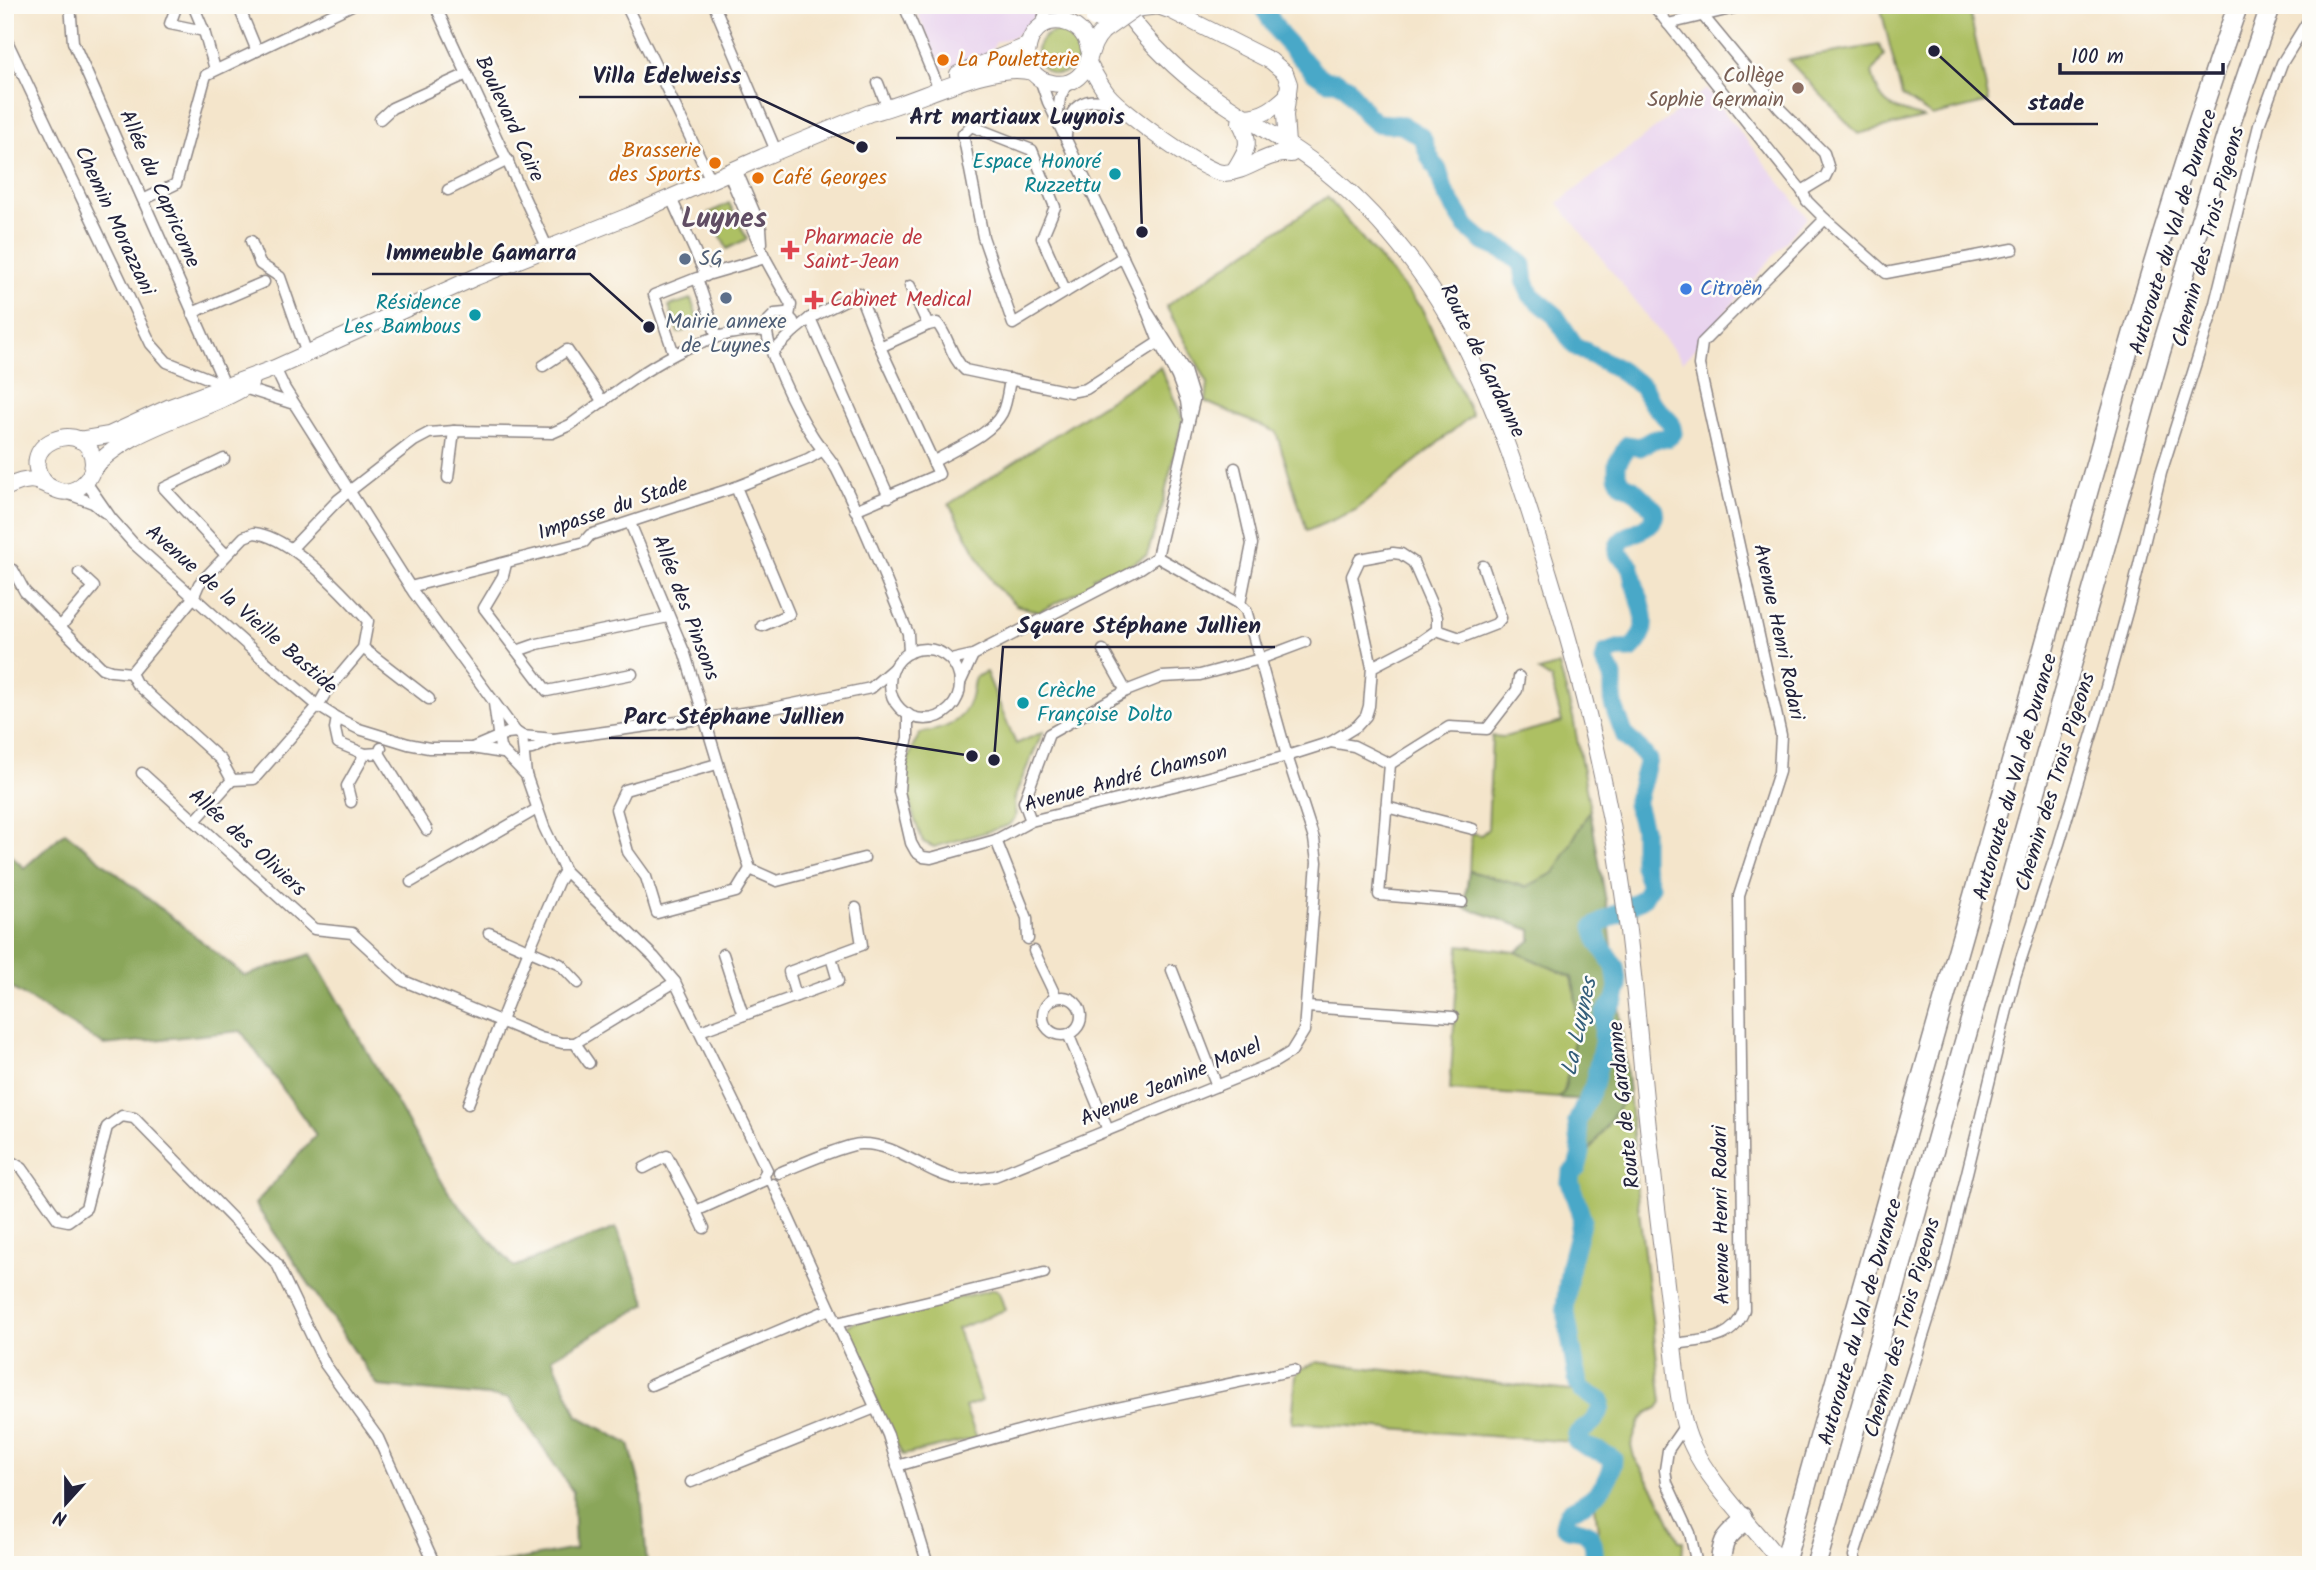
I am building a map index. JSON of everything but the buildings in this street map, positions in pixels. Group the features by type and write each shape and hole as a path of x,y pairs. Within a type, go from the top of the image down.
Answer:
{"highway":[{"name":"Autoroute du Val de Durance","path":"1784,1565 2137,318 2192,140 2238,5"},
{"name":"Autoroute du Val de Durance","path":"1817,1563 2160,353 2228,131 2271,5"},
{"path":"1720,1565 1726,1537 1740,1522 1759,1534"}],"main road":[{"name":"Route de Gardanne","path":"1113,5 1132,33 1154,57 1191,89 1289,149 1363,213 1396,251 1434,306 1460,355 1506,457 1549,574 1594,735 1623,892 1677,1382 1686,1423 1696,1452 1740,1522"},
{"path":"1183,5 1192,22"},
{"path":"1036,75 1028,64 1027,46 1032,34 1041,26 1050,22 1098,25 1129,6 1158,6 1271,61 1285,73 1289,85 1285,128 1289,149 1234,171 1222,173 1210,170 1180,151 1114,100 1070,82"},
{"name":"Route de Gardanne","path":"1129,6 1138,29 1159,52 1243,119"},
{"path":"1071,24 1084,36 1088,57 1114,100"},
{"path":"938,86 1014,69 1058,84 1070,82 1079,76 1098,25"},
{"path":"79,440 109,435 225,384 275,368 476,277 671,198 1027,46"},
{"path":"1234,171 1248,147 1243,119 1271,110 1288,95"},
{"path":"5,488 34,480 56,489 72,491 89,476 102,457 123,443 244,388 275,368"},
{"path":"5,478 38,457 47,443 54,438 71,437 79,440 90,453 89,476"},
{"path":"38,457 39,474 56,489"},
{"path":"1759,1534 1784,1565"}],"street":[{"name":"Allée du Capricorne","path":"70,5 73,42 225,384"},
{"path":"177,5 170,24 204,31"},
{"path":"193,5 215,69"},
{"path":"238,5 257,51"},
{"name":"Boulevard Caire","path":"435,5 548,249"},
{"path":"626,5 711,180"},
{"path":"713,5 776,151"},
{"path":"904,5 938,86"},
{"path":"1041,26 1047,5"},
{"path":"1059,5 1071,24"},
{"path":"1653,5 1802,191 1807,201 1886,273 2012,248"},
{"path":"1694,5 1780,109 1824,153 1829,169 1825,177 1802,191"},
{"path":"1668,24 1747,5"},
{"path":"145,199 176,184 206,75 348,6"},
{"name":"Chemin des Trois Pigeons","path":"1857,1565 1854,1556 1941,1279 2015,977 2103,698 2132,594 2161,473 2215,303 2259,125 2282,64 2311,16"},
{"name":"Chemin Morazzani","path":"5,37 151,344 167,362 225,384"},
{"path":"380,119 392,108 467,74"},
{"path":"1036,75 1177,377 1189,419"},
{"path":"1057,121 1057,109 1070,82"},
{"path":"878,83 887,106"},
{"path":"1066,139 1067,122 1078,106 1088,100 1114,100"},
{"path":"1066,292 1042,238 1055,207 1032,150 971,126 963,134 983,237 1013,324 1066,292 1123,257"},
{"path":"448,190 508,160"},
{"path":"732,170 763,253 791,305 787,315 794,331"},
{"path":"671,198 702,277 718,337"},
{"name":"Avenue Henri Rodari","path":"1673,1344 1722,1336 1736,1326 1744,1310 1739,896 1779,772 1781,735 1699,365 1702,343 1825,219"},
{"path":"251,241 260,264 280,276 307,354"},
{"path":"674,354 654,295 763,253"},
{"path":"192,313 264,282"},
{"path":"910,286 928,325"},
{"path":"773,352 810,317 859,293 880,346 939,474 855,510"},
{"path":"951,660 973,655 1139,569 1157,557 1194,400 1189,380 1174,351 1147,311"},
{"path":"292,548 338,500 414,441 429,433 552,433 570,425 674,354 718,337 765,329 775,314 810,317"},
{"path":"810,317 889,497"},
{"path":"880,346 937,323 959,365 965,370 1070,392 1086,389 1159,342"},
{"path":"765,329 778,341 783,341"},
{"path":"765,329 769,345 793,400 811,434 835,467 855,510 908,633 909,653"},
{"path":"543,366 567,350 603,402"},
{"path":"275,368 294,404 410,587 519,734 524,750 526,775 537,809 565,871 654,957 675,982 888,1435 928,1565"},
{"path":"933,462 995,422 1003,412 1010,379"},
{"path":"244,388 294,404"},
{"path":"448,478 454,431"},
{"name":"Impasse du Stade","path":"410,587 584,542 590,535 736,487 808,459 823,450"},
{"path":"225,459 164,488 226,555"},
{"path":"1157,557 1240,604 1252,544 1235,468"},
{"name":"Avenue de la Vieille Bastide","path":"89,476 111,518"},
{"path":"736,487 789,614 762,626"},
{"name":"Avenue de la Vieille Bastide","path":"56,489 93,503 193,597 318,706 337,718 385,738 429,748 472,748 505,754"},
{"name":"Allée des Pinsons","path":"631,523 685,654 750,869"},
{"path":"131,673 193,597 199,584 244,537 254,533 265,534 292,548 368,621 363,648 326,692 318,706 254,779 232,780 195,821"},
{"name":"Avenue André Chamson","path":"908,738 901,762 898,791 911,843 916,852 931,858 996,840 1031,821 1287,756 1331,742 1357,726 1366,716 1369,706 1372,667 1352,576 1360,559 1393,553 1401,554 1413,562 1437,617 1437,630"},
{"path":"506,564 503,576 484,608 547,691 632,674"},
{"path":"1372,667 1437,630 1460,638 1496,624 1501,618 1483,566"},
{"path":"13,570 25,592 102,668 131,673"},
{"path":"61,626 94,587 79,573"},
{"name":"Avenue Jeanine Mavel","path":"768,1178 779,1180 779,1173 858,1143 893,1150 933,1171 960,1180 995,1176 1217,1086 1291,1052 1304,1031 1317,862 1314,839 1287,756 1251,622 1240,604"},
{"path":"517,651 537,644 668,617"},
{"path":"908,633 951,660 960,683"},
{"path":"1031,821 1024,802 1049,734 1126,691 1162,677 1200,676 1260,659 1305,642"},
{"path":"363,648 429,699"},
{"path":"931,649 920,649 900,659 891,677 892,696 899,706 908,714 925,718 943,714 952,706 973,655"},
{"path":"1103,650 1126,691"},
{"path":"500,737 507,733 554,739 764,710 871,688 894,668"},
{"path":"131,673 136,683 221,760 232,780"},
{"path":"1390,764 1449,727 1487,729 1517,691 1519,677"},
{"path":"871,688 892,696"},
{"path":"494,703 500,748 526,775"},
{"path":"908,714 908,738"},
{"path":"337,718 335,729 338,743 365,754 379,753"},
{"path":"908,738 925,718"},
{"name":"Avenue de la Vieille Bastide","path":"472,748 500,737"},
{"path":"379,753 385,738"},
{"path":"505,754 519,756 524,750 554,739"},
{"path":"1331,742 1354,746 1390,764"},
{"path":"379,753 427,830"},
{"path":"351,802 347,786 365,754"},
{"path":"717,764 625,790 616,809 628,852 646,877 657,913 736,892 750,869 777,881 864,858"},
{"path":"1390,764 1379,895 1462,902"},
{"name":"Allée des Oliviers","path":"142,773 314,929 352,933 404,981 552,1041 575,1043"},
{"path":"1386,807 1473,828"},
{"path":"411,882 537,809"},
{"path":"996,840 1027,918 1028,939"},
{"path":"468,1104 529,950 565,871"},
{"path":"796,996 789,972 862,945 856,908"},
{"path":"489,933 560,964 578,983"},
{"path":"1034,951 1056,997"},
{"path":"723,954 743,1015"},
{"path":"700,1031 838,981 831,957"},
{"path":"1172,970 1217,1086"},
{"path":"589,1063 575,1043 675,982"},
{"path":"1056,997 1071,998 1081,1009 1081,1024 1069,1036 1052,1034 1043,1023 1044,1007 1056,997"},
{"path":"1307,1007 1453,1017"},
{"path":"1069,1036 1108,1130"},
{"path":"5,1158 22,1168 58,1219 68,1221 86,1208 107,1127 122,1116 134,1118 277,1264 325,1364 378,1438 435,1565"},
{"path":"644,1168 667,1156 704,1228"},
{"path":"696,1211 768,1178"},
{"path":"836,1323 1044,1273"},
{"path":"651,1385 830,1309"},
{"path":"897,1466 1043,1423 1294,1370"},
{"path":"691,1482 875,1408"},
{"path":"1686,1423 1668,1450 1665,1470 1667,1483 1690,1533 1697,1565"}],"shaded area":[{"path":"914,5 1040,5 1036,16 1016,36 996,42 989,56 941,69"},
{"name":"Citroën","path":"1706,89 1807,217 1683,362 1558,203"}],"green space":[{"path":"1880,5 1968,5 1989,102 1932,116 1902,96"},
{"path":"1058,32 1073,38 1079,53 1073,68 1058,74 1043,68 1037,53 1043,38"},
{"path":"1879,45 1884,55 1872,73 1879,94 1889,105 1923,118 1858,134 1788,60"},
{"path":"1327,197 1422,309 1472,415 1356,510 1307,531 1276,432 1206,402 1208,383 1166,306"},
{"path":"729,203 747,239 727,249 709,213"},
{"path":"691,299 700,325 678,333 669,306"},
{"path":"1160,367 1183,419 1147,555 1114,574 1112,570 1093,577 1096,583 1039,612 1016,605 994,585 949,504"},
{"path":"1559,665 1573,717 1590,810 1555,873 1526,887 1469,871 1471,833 1481,835 1488,829 1492,736 1504,737 1562,722 1551,679 1539,671"},
{"path":"986,672 1016,744 1043,732 1018,789 1014,803 1016,816 1012,822 1007,826 934,847 923,842 913,815 907,787 908,760 921,733 945,727 962,715 970,700 975,677"},
{"path":"1590,810 1608,913 1629,1092 1580,1165 1573,1168 1579,1149 1575,1127 1586,1100 1558,1098 1564,1092 1575,1035 1576,1006 1572,977 1516,952 1531,940 1531,930 1464,907 1469,871 1526,887 1554,873"},
{"path":"65,832 245,976 311,954 449,1194 514,1267 616,1228 647,1304 552,1358 578,1416 629,1444 641,1488 647,1565 490,1565 575,1549 573,1492 509,1398 378,1386 255,1204 316,1135 241,1031 104,1045 5,984 5,850 24,868"},
{"path":"1459,945 1516,952 1572,977 1576,1006 1575,1035 1564,1092 1558,1098 1450,1090"},
{"path":"1629,1092 1634,1143 1632,1152 1662,1402 1640,1421 1631,1445 1634,1457 1658,1496 1679,1541 1683,1541 1682,1565 1602,1565 1595,1505 1613,1486 1620,1462 1609,1451 1580,1442 1578,1437 1593,1427 1605,1404 1581,1384 1578,1352 1573,1342 1568,1309 1574,1254 1584,1218 1574,1174"},
{"path":"995,1289 999,1292 1005,1310 957,1329 982,1401 965,1407 977,1438 903,1455 882,1415 845,1328 852,1323"},
{"path":"1316,1362 1579,1392 1599,1402 1599,1407 1592,1422 1574,1434 1574,1442 1292,1422 1296,1375 1299,1370"}],"waterway":[{"name":"La Luynes","path":"1262,5 1280,35 1314,72 1327,81 1337,81 1347,87 1366,114 1376,123 1402,125 1422,137 1438,170 1445,193 1467,227 1484,242 1507,252 1523,265 1525,282 1531,295 1554,314 1575,346 1613,366 1643,387 1651,402 1671,423 1673,433 1667,438 1654,439 1640,447 1628,445 1617,463 1617,476 1622,484 1633,489 1655,510 1654,519 1649,525 1623,540 1617,553 1628,563 1631,570 1644,613 1644,628 1631,649 1606,653 1604,661 1613,676 1613,704 1625,736 1648,760 1636,804 1643,829 1643,865 1650,886 1643,898 1594,927 1599,943 1615,967 1618,987 1615,1000 1604,1014 1603,1043 1594,1085 1577,1122 1581,1153 1577,1168 1571,1173 1570,1182 1582,1219 1570,1265 1565,1307 1578,1384 1582,1390 1601,1401 1597,1416 1577,1434 1576,1440 1613,1459 1605,1483 1591,1498 1569,1512 1564,1525 1589,1535 1594,1549 1592,1565"}],"place":[{"name":"stade","path":"1934,51"},
{"name":"La Pouletterie","path":"943,60"},
{"name":"Collège Sophie Germain","path":"1798,88"},
{"name":"Villa Edelweiss","path":"862,147"},
{"name":"Brasserie des Sports","path":"715,163"},
{"name":"Espace Honoré Ruzzettu","path":"1115,174"},
{"name":"Café Georges","path":"758,178"},
{"name":"Art martiaux Luynois","path":"1142,232"},
{"name":"Pharmacie de Saint-Jean","path":"790,250"},
{"name":"SG","path":"685,259"},
{"name":"Citroën","path":"1686,289"},
{"name":"Mairie annexe de Luynes","path":"726,298"},
{"name":"Cabinet Medical","path":"814,300"},
{"name":"Résidence Les Bambous","path":"475,315"},
{"name":"Immeuble Gamarra","path":"649,327"},
{"name":"Crèche Françoise Dolto","path":"1023,703"},
{"name":"Parc Stéphane Jullien","path":"972,756"},
{"name":"Square Stéphane Jullien","path":"994,760"}],"district":[{"name":"Luynes","path":"724,219"}]}
